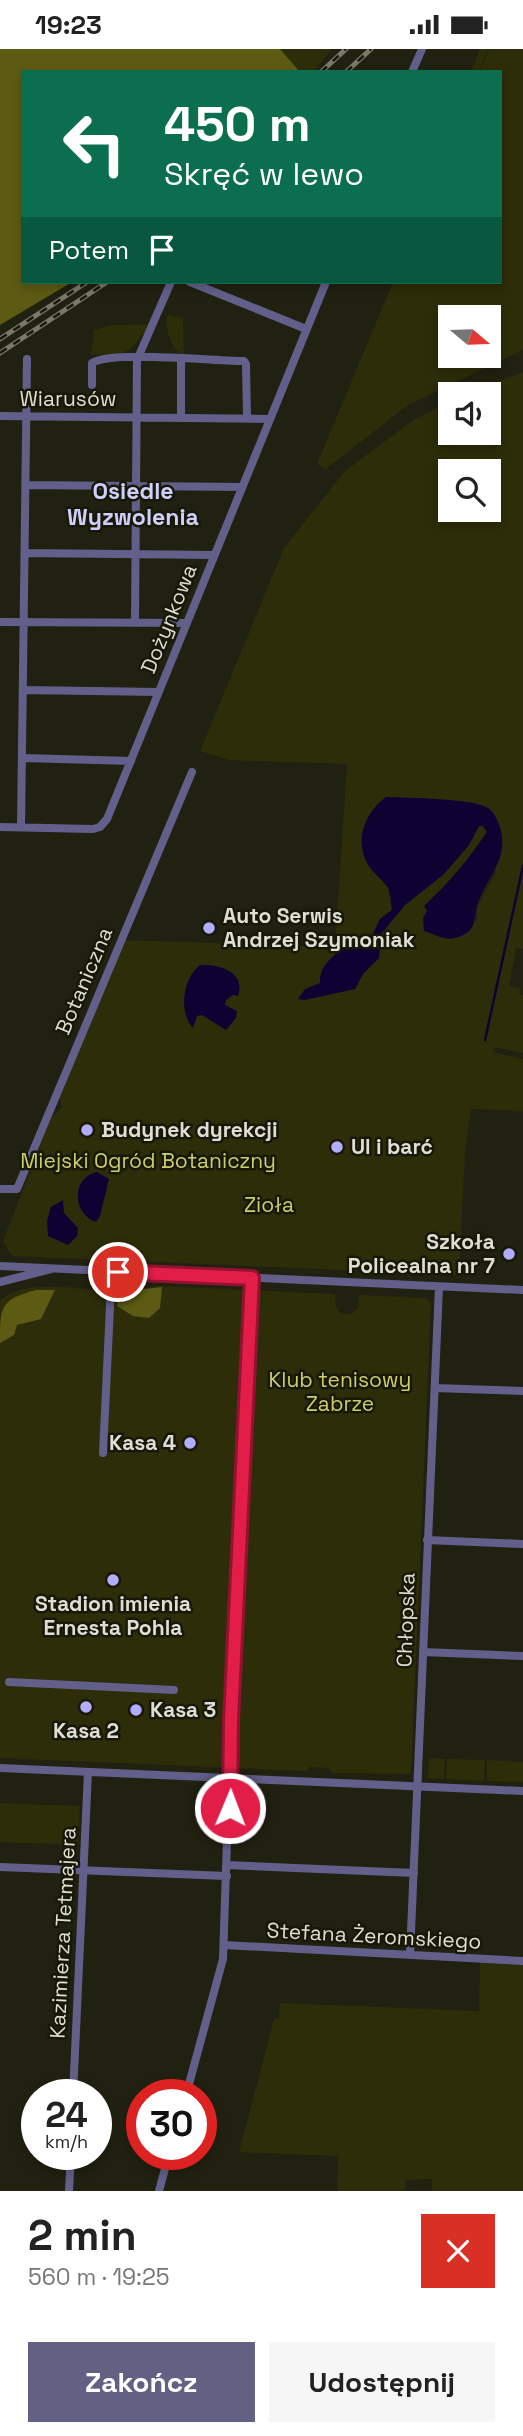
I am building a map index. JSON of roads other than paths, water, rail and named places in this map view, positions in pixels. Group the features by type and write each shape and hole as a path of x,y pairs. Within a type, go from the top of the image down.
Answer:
{"street":[{"path":"413,70 422,49"},
{"name":"Wiarusów","path":"136,417 138,355 154,326 170,284"},
{"path":"195,284 306,329"},
{"name":"Dożynkowa","path":"0,827 100,827 107,819 325,284"},
{"name":"Wiarusów","path":"92,385 92,363 96,360 138,355 181,360 244,361 247,418"},
{"path":"22,827 27,359"},
{"path":"181,360 181,417"},
{"name":"Wiarusów","path":"0,416 270,419"},
{"path":"135,622 136,417"},
{"path":"26,485 242,487"},
{"path":"26,553 214,555"},
{"path":"0,622 187,624"},
{"path":"24,690 158,692"},
{"path":"23,758 131,761"},
{"name":"Botaniczna","path":"0,1189 17,1189 192,772"},
{"path":"0,1266 523,1290"},
{"path":"0,1282 53,1268"},
{"path":"190,2079 222,1965 224,1945 231,1720 252,1278"},
{"path":"103,1453 111,1286"},
{"name":"Chłopska","path":"410,1955 439,1287"},
{"path":"435,1388 523,1391"},
{"path":"427,1541 523,1544"},
{"path":"423,1652 523,1656"},
{"path":"9,1682 174,1690"},
{"path":"0,1768 523,1791"},
{"name":"Kazimierza Tetmajera","path":"74,2079 88,1772"},
{"path":"227,1865 414,1873"},
{"path":"0,1867 227,1876"},
{"name":"Stefana Żeromskiego","path":"224,1945 523,1961"},
{"path":"69,2191 70,2170"},
{"path":"159,2191 165,2170"}],"waterway":[{"path":"485,1040 523,866"}],"railway":[{"path":"323,70 346,49"},
{"path":"348,70 371,49"},
{"path":"0,339 84,284"},
{"path":"0,353 104,284"}],"place":[{"name":"Auto Serwis Andrzej Szymoniak","path":"209,928"},
{"name":"Budynek dyrekcji","path":"87,1130"},
{"name":"Ul i barć","path":"337,1147"},
{"name":"Szkoła Policealna nr 7","path":"509,1254"},
{"name":"Kasa 4","path":"190,1443"},
{"name":"Stadion imienia Ernesta Pohla","path":"113,1580"},
{"name":"Kasa 2","path":"86,1707"},
{"name":"Kasa 3","path":"136,1710"}],"district":[{"name":"Osiedle Wyzwolenia","path":"133,504"}],"park label":[{"name":"Miejski Ogród Botaniczny","path":"148,1161"},
{"name":"Zioła","path":"269,1205"},
{"name":"Klub tenisowy Zabrze","path":"340,1392"}]}
